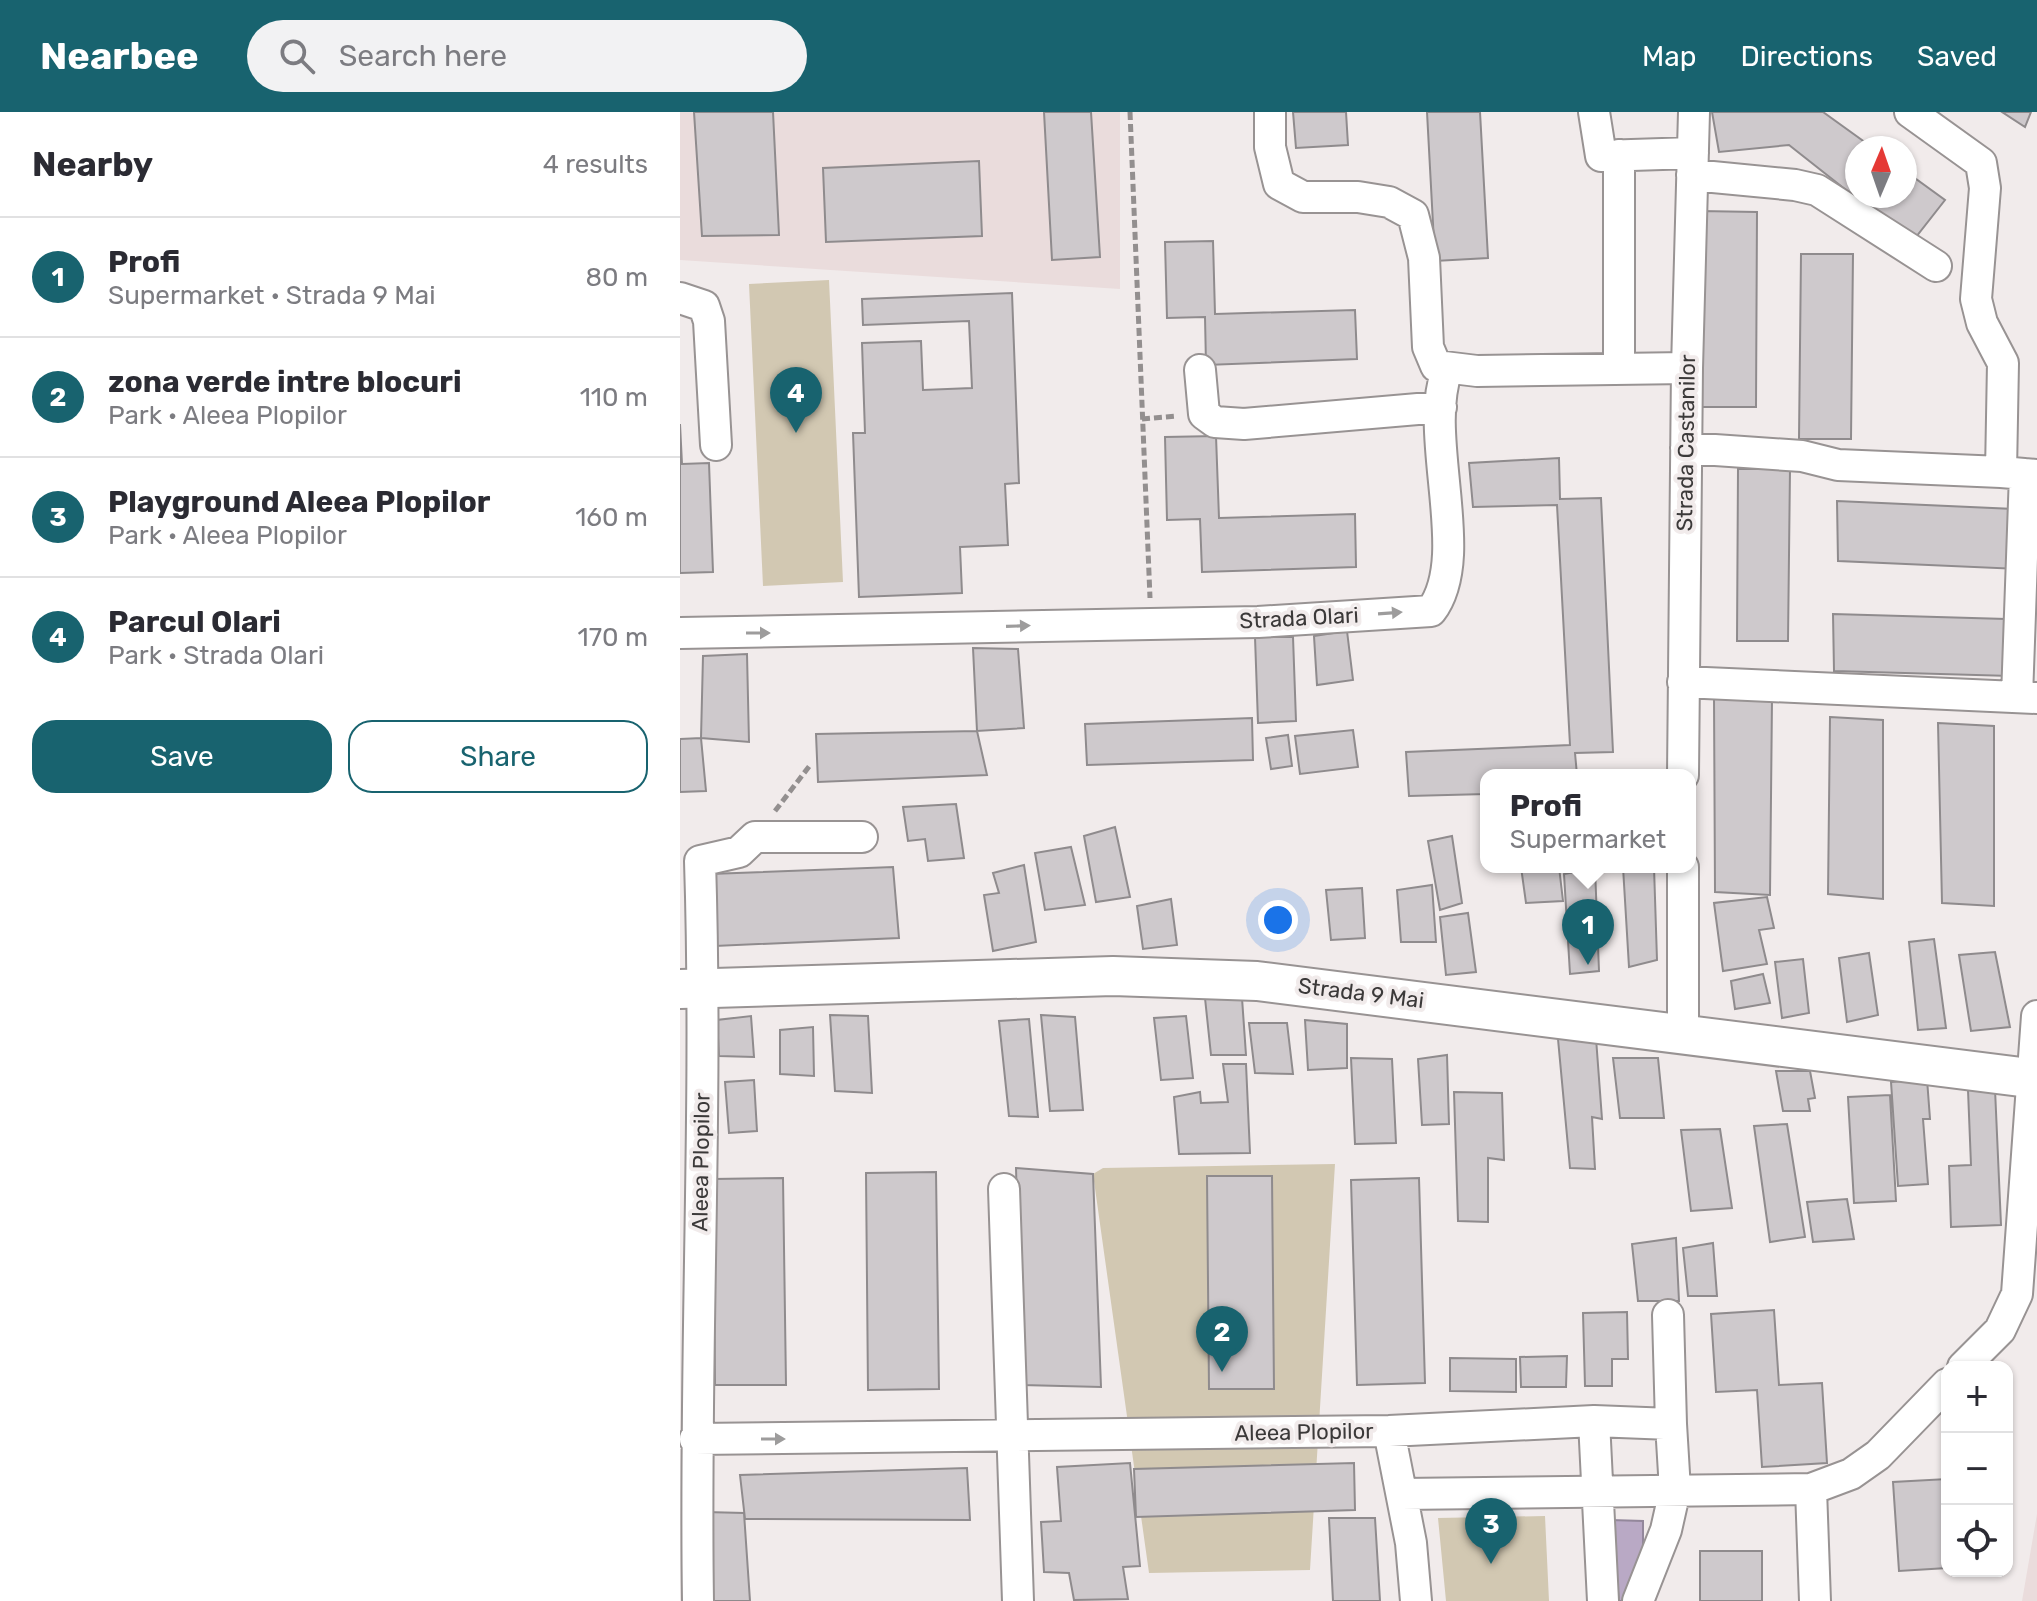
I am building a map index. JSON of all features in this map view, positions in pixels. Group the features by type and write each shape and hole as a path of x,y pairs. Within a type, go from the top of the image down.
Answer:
{"main road":[{"name":"Strada 9 Mai","path":"692,989 1113,976 1257,981 1683,1032 2036,1079"}],"street":[{"path":"1270,112 1270,147 1279,184 1303,197 1358,197 1389,202 1413,215 1424,258 1428,347 1436,366 1447,370 1687,368"},
{"path":"1594,112 1601,156 1619,155 1693,164 1817,190 1936,266"},
{"name":"Strada Castanilor","path":"1683,769 1687,368 1694,112"},
{"path":"1683,682 2027,698 2021,474 2003,363 1982,323 1976,299 1984,175 1975,156 1910,112"},
{"path":"1619,155 1619,369"},
{"path":"680,298 704,306 709,321 716,445"},
{"path":"1200,370 1204,414 1215,422 1244,424 1441,407"},
{"name":"Strada Olari","path":"680,633 1258,622 1431,611 1444,594 1447,524 1441,386 1447,370"},
{"path":"1686,448 1802,456 1838,465 2021,474"},
{"path":"755,837 862,837"},
{"name":"Aleea Plopilor","path":"698,1601 695,1439 689,1335 692,989 700,861 739,852 755,837"},
{"path":"1683,873 1683,1032"},
{"path":"1969,1361 2000,1330 2017,1294 2036,1079 2037,1016"},
{"path":"1004,1189 1018,1601"},
{"path":"1638,1601 1666,1530 1675,1490 1668,1315"},
{"path":"1402,1494 1811,1489 1851,1474 1878,1455 1941,1390"},
{"path":"1594,1421 1603,1601"},
{"name":"Aleea Plopilor","path":"695,1439 1389,1431 1594,1421 1671,1424"},
{"path":"1389,1431 1402,1494 1416,1601"},
{"path":"1811,1489 1815,1601"}],"path":[{"path":"1130,112 1151,623"},
{"path":"755,837 811,764"}],"shaded area":[{"path":"680,112 1120,112 1120,289 680,260"},
{"path":"829,280 843,582 763,586 749,284"},
{"path":"1335,1164 1310,1570 1149,1573 1093,1174 1103,1168"},
{"path":"2037,1514 2037,1601 2022,1601"},
{"path":"1545,1516 1549,1601 1446,1601 1438,1518"},
{"path":"1611,1520 1643,1521 1643,1562 1622,1601 1619,1601"}],"building":[{"path":"694,112 773,112 779,235 702,236"},
{"path":"1044,112 1091,112 1100,257 1052,260"},
{"path":"1293,112 1346,112 1348,145 1296,148"},
{"path":"1427,112 1480,112 1488,258 1435,261"},
{"path":"1712,112 1823,112 1856,136 1845,136 1845,189 1789,145 1719,152"},
{"path":"2002,112 2031,112 2025,127"},
{"path":"979,161 982,236 826,242 823,168"},
{"path":"1917,180 1945,200 1912,242 1869,208 1917,208"},
{"path":"1700,211 1757,212 1756,407 1699,407"},
{"path":"1213,241 1215,314 1355,310 1357,359 1206,365 1205,317 1167,318 1165,242"},
{"path":"1801,254 1853,254 1851,439 1799,439"},
{"path":"1012,293 1019,483 1005,484 1008,545 960,547 962,593 859,597 853,433 865,433 862,343 921,341 923,390 972,388 969,321 863,325 862,299"},
{"path":"680,424 682,464 709,463 713,572 680,573"},
{"path":"1216,436 1219,518 1355,514 1356,567 1202,572 1200,519 1167,520 1165,437"},
{"path":"1559,458 1560,499 1601,498 1613,752 1575,753 1576,769 1480,769 1480,794 1409,796 1406,752 1570,745 1557,505 1473,507 1469,463"},
{"path":"1738,469 1790,469 1788,641 1737,641"},
{"path":"1837,501 2014,509 2019,569 1838,561"},
{"path":"1833,614 2006,619 2011,676 1834,671"},
{"path":"1347,631 1353,680 1317,685 1314,636"},
{"path":"1255,637 1293,637 1296,721 1258,723"},
{"path":"973,648 1018,649 1024,728 977,731"},
{"path":"747,654 749,742 701,738 703,656"},
{"path":"1714,697 1772,699 1770,895 1715,892"},
{"path":"1830,717 1883,720 1883,899 1828,894"},
{"path":"1252,718 1253,760 1087,765 1085,724"},
{"path":"1938,723 1994,726 1994,906 1942,903"},
{"path":"1353,730 1358,767 1300,774 1295,736"},
{"path":"977,731 987,775 818,782 816,734"},
{"path":"1288,735 1292,766 1271,769 1266,738"},
{"path":"701,738 706,791 680,792 680,739"},
{"path":"956,804 964,858 928,861 925,839 908,841 903,807"},
{"path":"1115,827 1130,897 1096,902 1084,836"},
{"path":"1452,836 1462,903 1440,910 1428,841"},
{"path":"1071,847 1085,905 1045,910 1035,853"},
{"path":"1024,865 1036,942 993,951 984,895 999,893 993,873"},
{"path":"893,867 899,938 715,946 710,874"},
{"path":"1522,873 1560,873 1563,901 1526,903"},
{"path":"1595,873 1599,971 1570,974 1564,874"},
{"path":"1623,873 1654,873 1657,960 1629,967"},
{"path":"1432,885 1436,942 1401,942 1397,890"},
{"path":"1362,888 1365,938 1331,940 1326,890"},
{"path":"1767,897 1774,928 1759,930 1767,964 1723,971 1714,903"},
{"path":"1171,899 1177,945 1143,949 1137,906"},
{"path":"1468,913 1476,972 1446,975 1440,917"},
{"path":"1934,939 1946,1028 1918,1030 1909,942"},
{"path":"1995,952 2010,1027 1971,1031 1959,955"},
{"path":"1869,953 1878,1015 1847,1022 1839,958"},
{"path":"1803,959 1809,1013 1782,1018 1775,962"},
{"path":"1763,974 1770,1003 1735,1009 1731,981"},
{"path":"1205,998 1242,998 1246,1055 1211,1055"},
{"path":"830,1015 868,1016 872,1093 835,1091"},
{"path":"1041,1015 1075,1017 1083,1110 1050,1111"},
{"path":"751,1016 754,1057 719,1056 717,1020"},
{"path":"1186,1016 1193,1078 1161,1080 1154,1018"},
{"path":"1029,1019 1038,1117 1009,1116 999,1021"},
{"path":"1305,1020 1347,1024 1347,1068 1308,1070"},
{"path":"1249,1023 1287,1023 1293,1074 1255,1073"},
{"path":"813,1027 814,1076 780,1074 780,1030"},
{"path":"1596,1038 1602,1119 1592,1117 1595,1169 1570,1168 1558,1039"},
{"path":"1447,1055 1449,1124 1422,1125 1418,1059"},
{"path":"1351,1058 1392,1059 1396,1143 1355,1144"},
{"path":"1613,1058 1658,1058 1664,1118 1620,1118"},
{"path":"1223,1064 1246,1064 1250,1153 1179,1154 1174,1097 1200,1092 1201,1103 1228,1102"},
{"path":"1776,1071 1810,1071 1815,1098 1808,1099 1810,1111 1783,1111"},
{"path":"1927,1079 1930,1119 1923,1119 1928,1184 1898,1186 1891,1082"},
{"path":"754,1080 757,1131 729,1133 725,1082"},
{"path":"1995,1089 2001,1225 1951,1227 1949,1166 1971,1165 1968,1090"},
{"path":"1454,1092 1502,1093 1504,1160 1488,1158 1488,1222 1458,1221"},
{"path":"1890,1095 1896,1201 1854,1203 1848,1097"},
{"path":"1787,1124 1805,1237 1770,1242 1754,1126"},
{"path":"1720,1129 1732,1208 1691,1211 1681,1130"},
{"path":"1016,1168 1093,1174 1101,1387 1022,1385"},
{"path":"936,1172 939,1389 868,1390 866,1173"},
{"path":"1207,1176 1272,1176 1274,1389 1209,1389"},
{"path":"783,1178 786,1385 715,1385 713,1179"},
{"path":"1419,1178 1425,1383 1357,1385 1351,1180"},
{"path":"1847,1199 1854,1239 1813,1242 1807,1202"},
{"path":"1676,1238 1679,1301 1638,1301 1632,1244"},
{"path":"1713,1243 1717,1296 1688,1296 1683,1248"},
{"path":"1774,1310 1779,1385 1822,1383 1827,1463 1762,1467 1757,1390 1716,1392 1711,1314"},
{"path":"1627,1312 1628,1359 1612,1359 1612,1386 1585,1386 1583,1313"},
{"path":"1567,1356 1566,1387 1521,1387 1520,1357"},
{"path":"1450,1358 1516,1359 1516,1392 1450,1391"},
{"path":"1130,1463 1140,1566 1123,1567 1128,1599 1074,1600 1069,1573 1044,1572 1041,1522 1061,1521 1057,1467"},
{"path":"1354,1463 1355,1510 1136,1517 1134,1469"},
{"path":"967,1468 970,1520 745,1519 740,1475"},
{"path":"1941,1479 1941,1568 1899,1571 1893,1482"},
{"path":"705,1512 744,1513 750,1601 706,1601"},
{"path":"1329,1518 1375,1518 1380,1601 1333,1601"},
{"path":"1700,1551 1762,1551 1762,1601 1700,1601"}],"place":[{"name":"Parcul Olari","path":"796,433"},
{"name":"Profi","path":"1588,965"},
{"name":"zona verde intre blocuri","path":"1222,1372"},
{"name":"Playground Aleea Plopilor","path":"1491,1564"}]}
